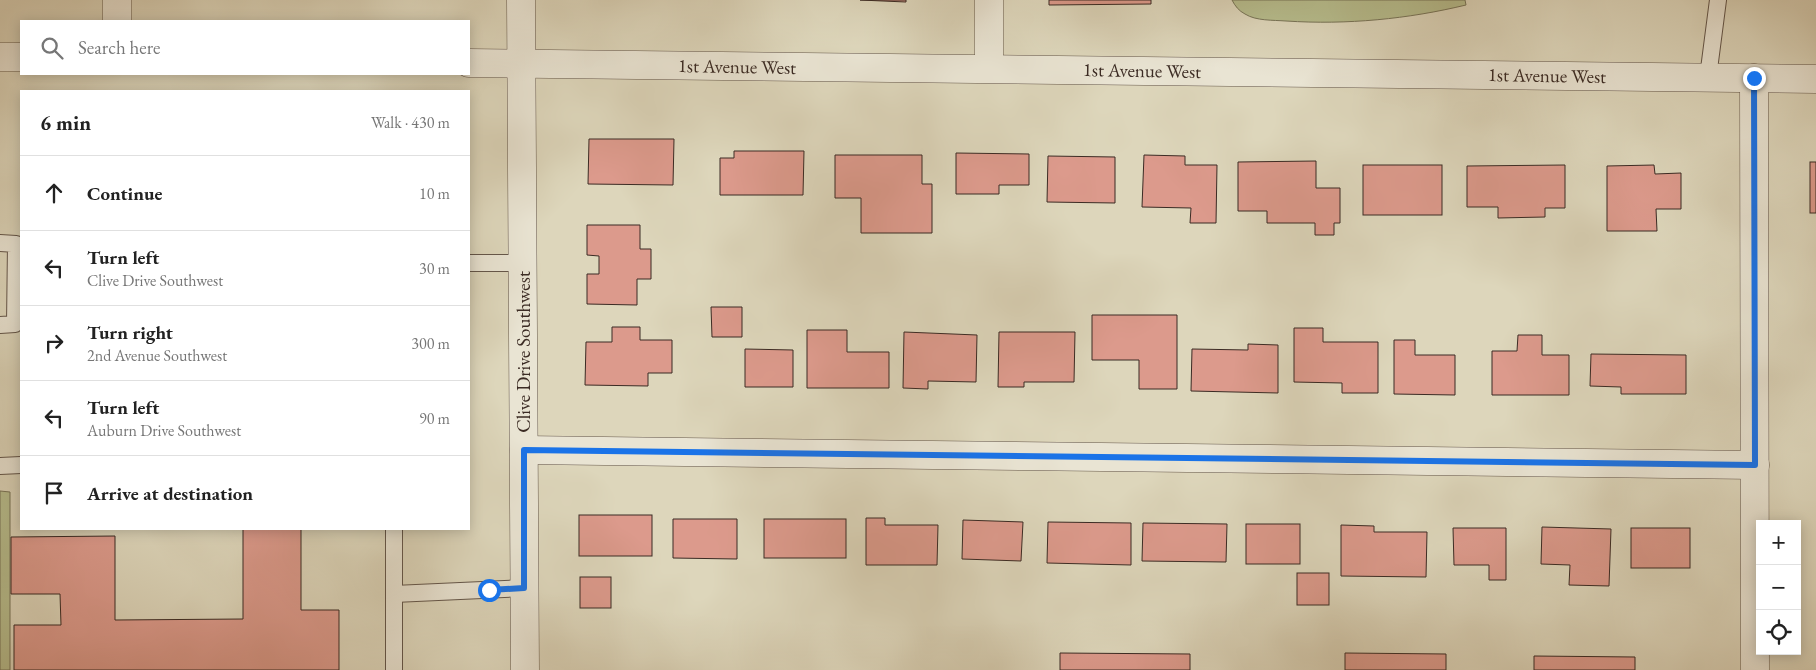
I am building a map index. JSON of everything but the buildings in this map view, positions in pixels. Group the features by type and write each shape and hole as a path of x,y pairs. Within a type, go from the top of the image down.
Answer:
{"street":[{"path":"117,0 117,20"},
{"name":"Clive Drive Southwest","path":"521,0 525,670"},
{"path":"989,0 989,68"},
{"path":"0,57 20,57"},
{"name":"1st Avenue West","path":"470,63 1816,78"},
{"path":"1754,78 1755,670"},
{"path":"524,450 1755,465"}],"lane":[{"path":"1708,78 1718,0"},
{"path":"0,244 16,244 15,324 0,325"},
{"path":"470,263 523,263"},
{"path":"0,466 20,466"},
{"path":"394,530 394,670"},
{"path":"394,594 524,588"}],"green space":[{"path":"1232,0 1465,0 1466,5 1422,14 1377,20 1309,22 1254,18 1241,11"},
{"path":"0,491 10,492 10,670 0,670"}],"route":[{"path":"489,590 524,588 524,450 1755,465 1754,78"}]}
